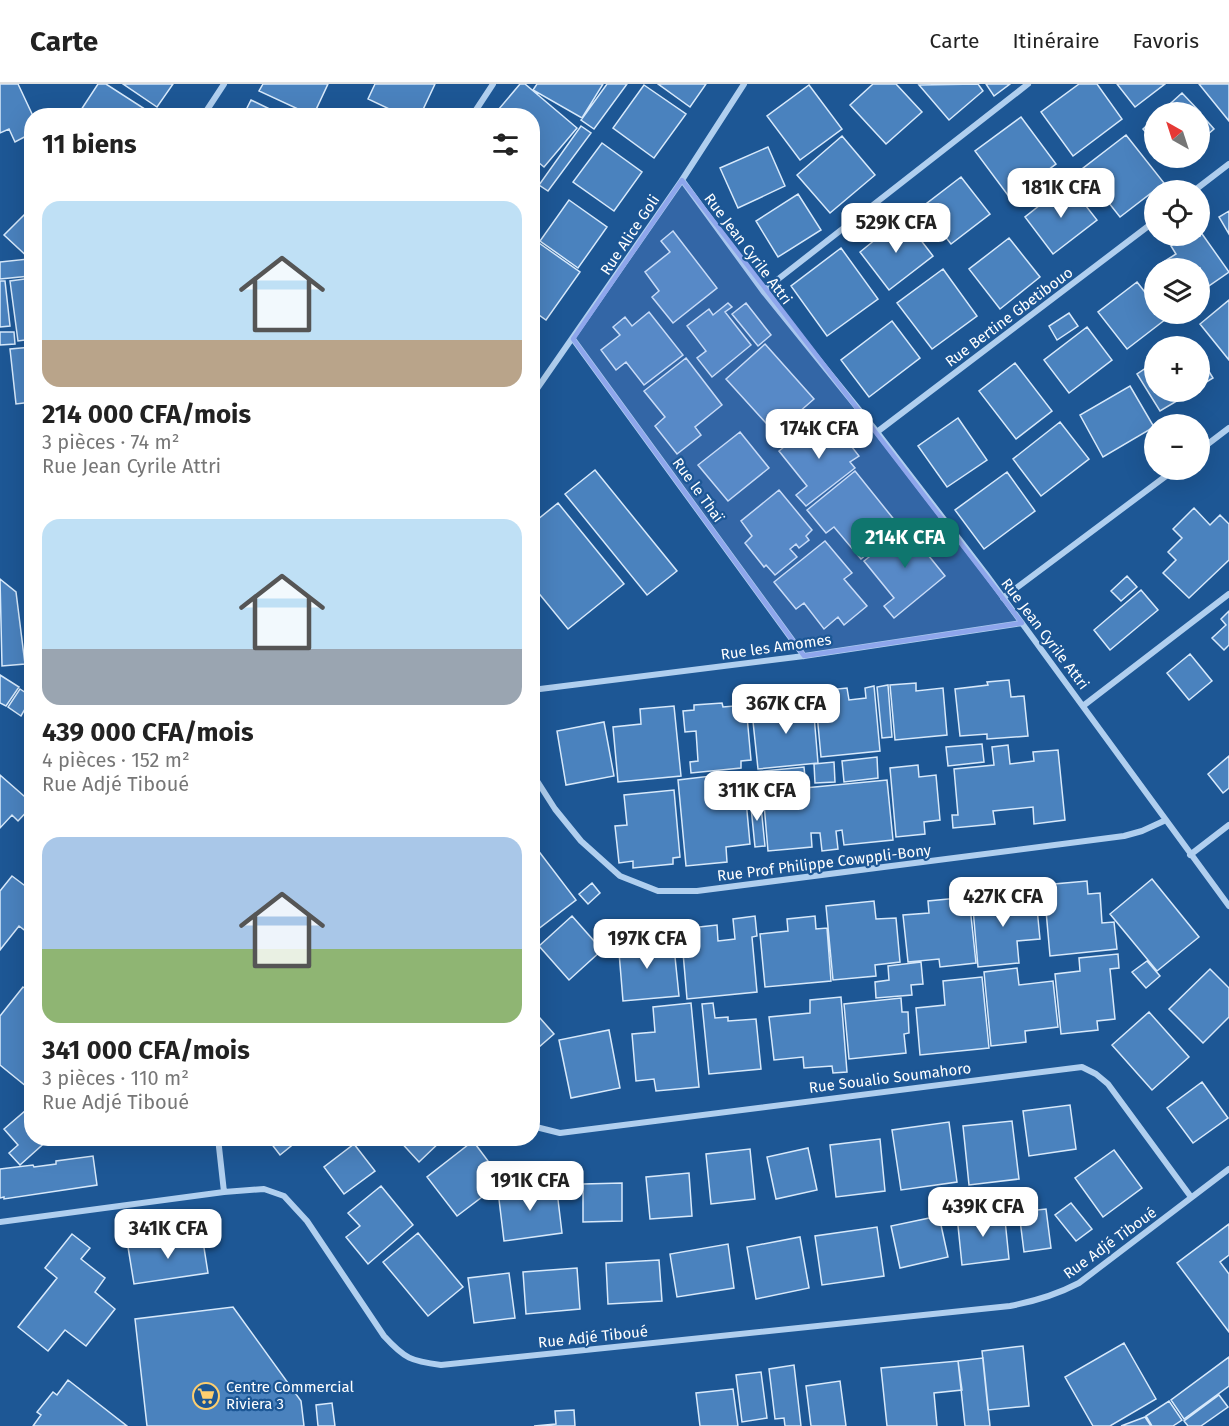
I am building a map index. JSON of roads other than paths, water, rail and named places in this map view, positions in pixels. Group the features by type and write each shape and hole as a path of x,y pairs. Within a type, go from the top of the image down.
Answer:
{"street":[{"path":"208,108 224,84"},
{"path":"477,108 493,84"},
{"name":"Rue Alice Goli","path":"540,385 682,180 744,84"},
{"path":"764,291 1028,84"},
{"path":"1208,180 1229,164"},
{"name":"Rue Jean Cyrile Attri","path":"682,180 764,291 877,432 1022,623 1229,906"},
{"name":"Rue Bertine Gbetibouo","path":"877,432 1144,229"},
{"name":"Rue le Thaï","path":"573,339 804,656"},
{"path":"1210,442 1229,428"},
{"path":"1003,598 1161,480"},
{"path":"1083,706 1229,594"},
{"name":"Rue les Amomes","path":"540,689 804,656 1022,623"},
{"name":"Rue Prof Philippe Cowppli-Bony","path":"540,786 555,809 581,841 620,876 657,891 697,891 1124,836 1166,820"},
{"path":"1190,855 1229,825"},
{"name":"Rue Soualio Soumahoro","path":"540,1128 560,1133 1082,1067 1096,1074 1108,1084 1191,1197"},
{"path":"219,1146 224,1192"},
{"name":"Rue Adjé Tiboué","path":"0,1222 224,1192 264,1189 284,1196 307,1221 397,1350 415,1361 441,1365 998,1307 1035,1301 1057,1295 1079,1283 1229,1168"}],"place":[{"name":"Centre Commercial Riviera 3","path":"206,1396"}]}
